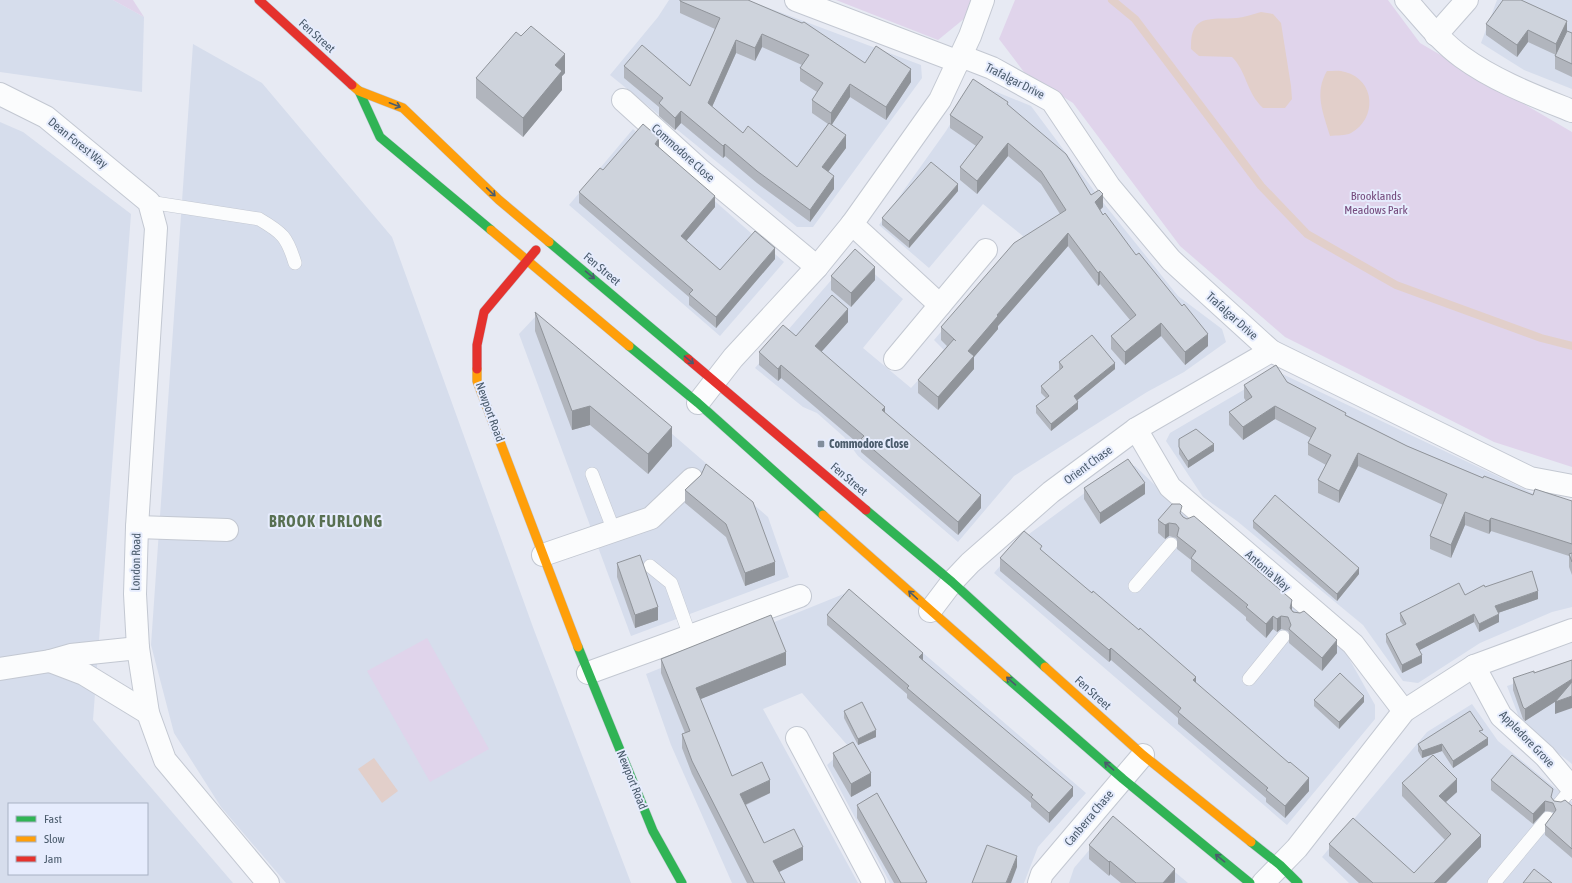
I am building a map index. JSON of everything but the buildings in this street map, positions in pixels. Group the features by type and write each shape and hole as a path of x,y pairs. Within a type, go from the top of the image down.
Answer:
{"street":[{"name":"Fen Street","path":"259,0 359,91 403,108 499,200 546,238 952,582 1143,754 1280,865 1298,883"},
{"name":"Trafalgar Drive","path":"796,0 960,59 992,68 1052,101 1109,186 1170,260 1270,351 1530,478 1572,486"},
{"path":"698,403 733,358 817,267 852,224 940,100 960,59 983,0"},
{"path":"1406,0 1436,35 1462,57 1512,86 1572,111"},
{"path":"1436,35 1466,4 1467,0"},
{"name":"Fen Street","path":"359,91 380,138 495,232 526,261 698,403 930,611 1123,779 1250,883"},
{"name":"Dean Forest Way","path":"0,94 46,117 149,202"},
{"name":"Commodore Close","path":"623,100 699,169 817,267"},
{"name":"London Road","path":"149,202 156,228 137,527 135,594 138,648 148,713 166,760 268,883"},
{"path":"852,224 940,305"},
{"name":"Newport Road","path":"546,238 484,312 477,345 477,381 588,673 653,832 682,883"},
{"path":"895,359 986,250"},
{"name":"Orient Chase","path":"930,611 952,582 986,548 1051,492 1136,429 1270,351"},
{"name":"Antonia Way","path":"1136,429 1170,487 1194,516 1305,610 1353,644 1404,711"},
{"path":"543,555 651,518 692,479"},
{"path":"137,527 227,530"},
{"path":"588,673 800,596"},
{"path":"1262,883 1297,848 1404,711 1474,666 1572,630"},
{"path":"0,669 50,661 71,655 138,648"},
{"path":"50,661 84,674 148,713"},
{"name":"Appledore Grove","path":"1474,666 1501,716 1545,756 1568,794"},
{"path":"797,738 874,883"},
{"name":"Canberra Chase","path":"1039,883 1042,874 1143,754"}],"lane":[{"path":"149,202 259,219 274,228 289,242 295,263"},
{"path":"592,474 614,531"},
{"path":"1135,586 1171,544"},
{"path":"650,566 671,583 690,636"},
{"path":"1249,679 1283,637"},
{"path":"1494,883 1548,818"}],"shaded area":[{"path":"0,0 113,0 144,17 142,92 0,72"},
{"path":"669,0 747,0 921,65 922,78 813,227 797,227 610,75 658,17"},
{"path":"1497,0 1572,0 1572,89 1524,70 1481,43"},
{"path":"1261,12 1273,14 1281,23 1292,99 1285,108 1263,108 1257,102 1241,69 1232,57 1199,56 1191,49 1194,29 1198,24 1210,19 1237,18"},
{"path":"193,44 262,83 392,237 534,630 631,883 286,883 221,807 174,733 151,645"},
{"path":"1327,71 1343,71 1355,76 1363,83 1367,91 1369,110 1359,127 1349,134 1330,136 1320,95 1323,79"},
{"path":"975,83 1031,106 1101,200 1178,296 1222,329 1226,342 1184,372 1147,392 1014,476 958,542 858,456 844,437 817,413 803,407 755,368 853,255 903,299 863,348 911,388 945,351 934,340 1023,236 983,204 929,268 879,225 946,131"},
{"path":"0,122 23,132 131,214 93,720 233,883 0,883"},
{"path":"633,129 784,262 720,336 569,205"},
{"path":"536,316 768,517 789,577 631,636 519,334"},
{"path":"1276,371 1541,497 1572,503 1572,607 1552,612 1480,643 1418,683 1403,681 1363,625 1237,521 1203,497 1166,441 1170,433"},
{"path":"1124,464 1135,466 1182,511 1346,653 1375,705 1375,719 1287,825 994,573 1025,537"},
{"path":"851,591 1086,793 1038,847 1024,883 890,883 827,765 848,746 802,693 763,709 858,883 732,883 671,745 646,674"},
{"path":"1572,664 1572,764 1522,725 1507,686"},
{"path":"1472,704 1498,741 1572,802 1572,883 1349,883 1322,857 1427,732"},
{"path":"374,758 398,791 382,803 358,769"},
{"path":"1114,821 1188,883 1069,883 1074,868"}],"green space":[{"path":"113,0 133,0 144,17"},
{"path":"836,0 972,0 965,18 938,40"},
{"name":"Brooklands Meadows Park","path":"1015,0 1388,0 1420,43 1572,132 1572,467 1494,442 1285,337 1180,246 1073,103 1024,72 999,39"},
{"path":"427,638 489,749 430,782 367,671"}],"waterway":[{"path":"1112,0 1135,19 1261,186 1307,234 1396,285 1541,338 1572,346"}],"traffic: fast":[{"path":"359,91 380,137 491,230"},
{"path":"549,242 688,359"},
{"path":"629,346 698,403 823,515"},
{"path":"866,510 952,582 1045,667"},
{"path":"578,647 653,831 682,883"},
{"path":"1006,677 1123,779 1250,883"},
{"path":"1251,842 1280,865 1298,883"}],"traffic: slow":[{"path":"352,85 359,91 403,108 499,200 549,242"},
{"path":"491,230 629,346"},
{"path":"477,369 477,381 578,647"},
{"path":"823,515 1006,677"},
{"path":"1045,667 1143,755 1251,842"}],"traffic: jam":[{"path":"259,0 352,85"},
{"path":"477,369 477,345 484,312 536,250"},
{"path":"688,359 866,510"}],"place":[{"name":"Commodore Close","path":"821,444"}],"district":[{"name":"BROOK FURLONG","path":"326,521"}]}
